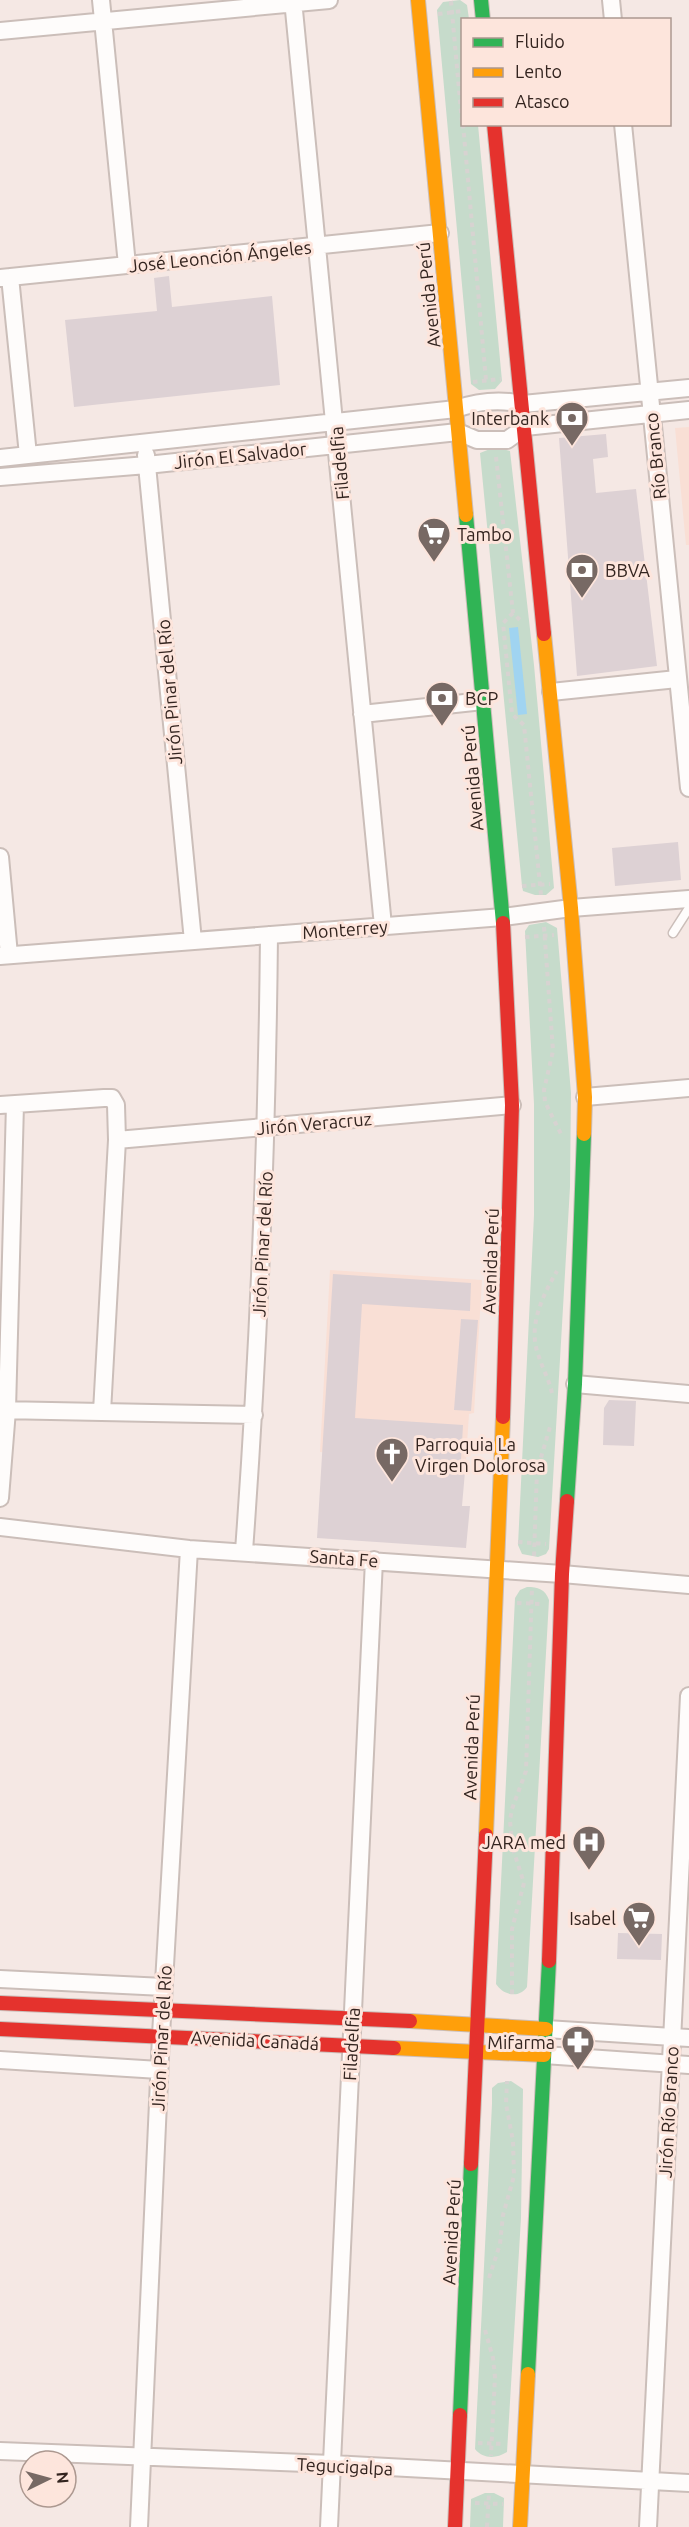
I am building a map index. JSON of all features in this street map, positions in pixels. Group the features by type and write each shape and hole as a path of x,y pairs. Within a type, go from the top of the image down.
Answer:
{"main road":[{"name":"Avenida Perú","path":"418,0 503,917 512,1106 497,1570 455,2527"},
{"path":"481,0 483,18"},
{"path":"494,126 551,692 571,908 585,1097 574,1384 562,1574 546,2029 520,2527"},
{"name":"Avenida Canadá","path":"0,2004 352,2017 546,2029"},
{"name":"Avenida Canadá","path":"0,2029 544,2055"}],"street":[{"path":"101,0 127,265"},
{"path":"0,31 329,0"},
{"path":"611,0 613,18"},
{"name":"Filadelfia","path":"293,2 336,423 383,926"},
{"name":"Río Branco","path":"623,126 689,788"},
{"name":"José Leonción Ángeles","path":"5,278 440,233"},
{"path":"5,278 28,455"},
{"name":"Jirón El Salvador","path":"0,458 336,423 456,409 474,403 503,400 523,404 689,388"},
{"name":"Jirón El Salvador","path":"0,477 147,465 458,432 477,440 507,440 525,427 689,410"},
{"name":"Jirón Pinar del Río","path":"145,443 193,941"},
{"path":"551,692 677,679"},
{"path":"362,714 483,701"},
{"path":"0,857 4,956"},
{"name":"Monterrey","path":"4,956 503,917 571,908 689,899"},
{"name":"Jirón Pinar del Río","path":"244,1551 254,1415 267,1128 269,935"},
{"path":"585,1097 689,1088"},
{"path":"0,1498 8,1105 112,1098 116,1105 117,1140 102,1412"},
{"name":"Jirón Veracruz","path":"117,1140 512,1106"},
{"path":"574,1384 689,1394"},
{"path":"3,1410 254,1415"},
{"name":"Santa Fe","path":"0,1527 189,1548 689,1585"},
{"name":"Jirón Pinar del Río","path":"140,2527 159,2070 189,1548"},
{"name":"Filadelfia","path":"329,2527 374,1560"},
{"name":"Jirón Río Branco","path":"648,2527 689,1696"},
{"path":"0,1979 164,1987"},
{"name":"Avenida Canadá","path":"546,2029 689,2038"},
{"name":"Avenida Canadá","path":"544,2055 689,2065"},
{"path":"0,2060 159,2070"},
{"name":"Tegucigalpa","path":"0,2451 332,2464 522,2476 689,2483"}],"lane":[{"path":"673,933 689,908"}],"path":[{"path":"451,1 461,104"},
{"path":"437,14 468,10"},
{"path":"463,126 486,380"},
{"path":"471,382 502,379"},
{"path":"496,456 513,613 503,623 512,714 524,725 541,895"},
{"path":"522,886 554,883"},
{"path":"543,922 553,1051 544,1090 545,1102 564,1141"},
{"path":"525,937 558,934"},
{"path":"552,1399 548,1377 535,1344 534,1333 540,1306 560,1262"},
{"path":"534,1557 537,1471 550,1424"},
{"path":"518,1542 550,1544"},
{"path":"512,1994 512,1929 524,1883 512,1846 510,1821 526,1771 532,1587"},
{"path":"515,1602 549,1605"},
{"path":"488,2286 489,2275 500,2244 503,2215 514,2176 513,2140 506,2104 507,2081"},
{"path":"485,2328 494,2358 495,2377 491,2457"},
{"path":"475,2443 508,2445"},
{"path":"488,2527 489,2493"},
{"path":"471,2503 504,2504"}],"shaded area":[{"path":"689,427 689,545 686,545 675,428"},
{"path":"330,1270 482,1280 474,1413 469,1414 466,1459 320,1452"}],"green space":[{"path":"460,0 467,5 469,18 461,18 461,126 478,126 502,381 495,389 479,390 471,384 437,10 443,2"},
{"path":"495,447 510,451 534,665 554,888 546,895 535,895 523,891 522,886 480,453"},
{"path":"546,922 557,928 571,1093 570,1187 549,1549 546,1554 538,1557 522,1554 518,1545 534,1215 534,1104 525,931 529,925"},
{"path":"527,1587 541,1589 549,1600 527,1987 520,1993 511,1994 503,1991 496,1984 515,1598 520,1590"},
{"path":"511,2081 523,2089 521,2218 507,2452 490,2457 482,2455 475,2449 492,2088 498,2083"},
{"path":"485,2493 494,2493 504,2498 503,2527 470,2527 471,2499"}],"water":[{"path":"518,627 527,714 518,715 509,628"}],"building":[{"path":"169,276 172,307 272,296 280,385 74,407 65,320 157,311 154,278"},
{"path":"606,434 608,457 593,459 596,493 636,489 657,666 577,676 559,438"},
{"path":"678,842 681,880 615,886 612,848"},
{"path":"333,1274 471,1283 470,1311 362,1304 355,1418 463,1425 461,1460 466,1460 462,1506 470,1506 466,1548 317,1538"},
{"path":"461,1319 478,1320 471,1411 454,1410"},
{"path":"609,1400 636,1401 634,1446 603,1445 604,1408"},
{"name":"Isabel","path":"618,1933 662,1934 661,1960 617,1959"}],"traffic: fast":[{"path":"481,0 483,18"},
{"path":"466,515 503,923"},
{"path":"567,1501 575,1384 584,1134"},
{"path":"528,2374 549,1961"},
{"path":"460,2415 471,2164"}],"traffic: slow":[{"path":"418,0 466,515"},
{"path":"544,634 571,908 585,1097 584,1134"},
{"path":"486,1835 503,1417"},
{"path":"410,2021 546,2029"},
{"path":"394,2048 544,2055"},
{"path":"520,2527 528,2374"}],"traffic: jam":[{"path":"494,126 544,634"},
{"path":"503,923 512,1105 503,1417"},
{"path":"549,1961 562,1574 567,1501"},
{"path":"471,2164 486,1835"},
{"path":"0,2003 410,2021"},
{"path":"0,2029 394,2048"},
{"path":"455,2527 460,2415"}],"place":[{"name":"Interbank","path":"572,447"},
{"name":"Tambo","path":"434,563"},
{"name":"BBVA","path":"582,599"},
{"name":"BCP","path":"442,727"},
{"name":"Parroquia La Virgen Dolorosa","path":"392,1483"},
{"name":"JARA med","path":"589,1871"},
{"name":"Isabel","path":"639,1947"},
{"name":"Mifarma","path":"578,2071"}]}
